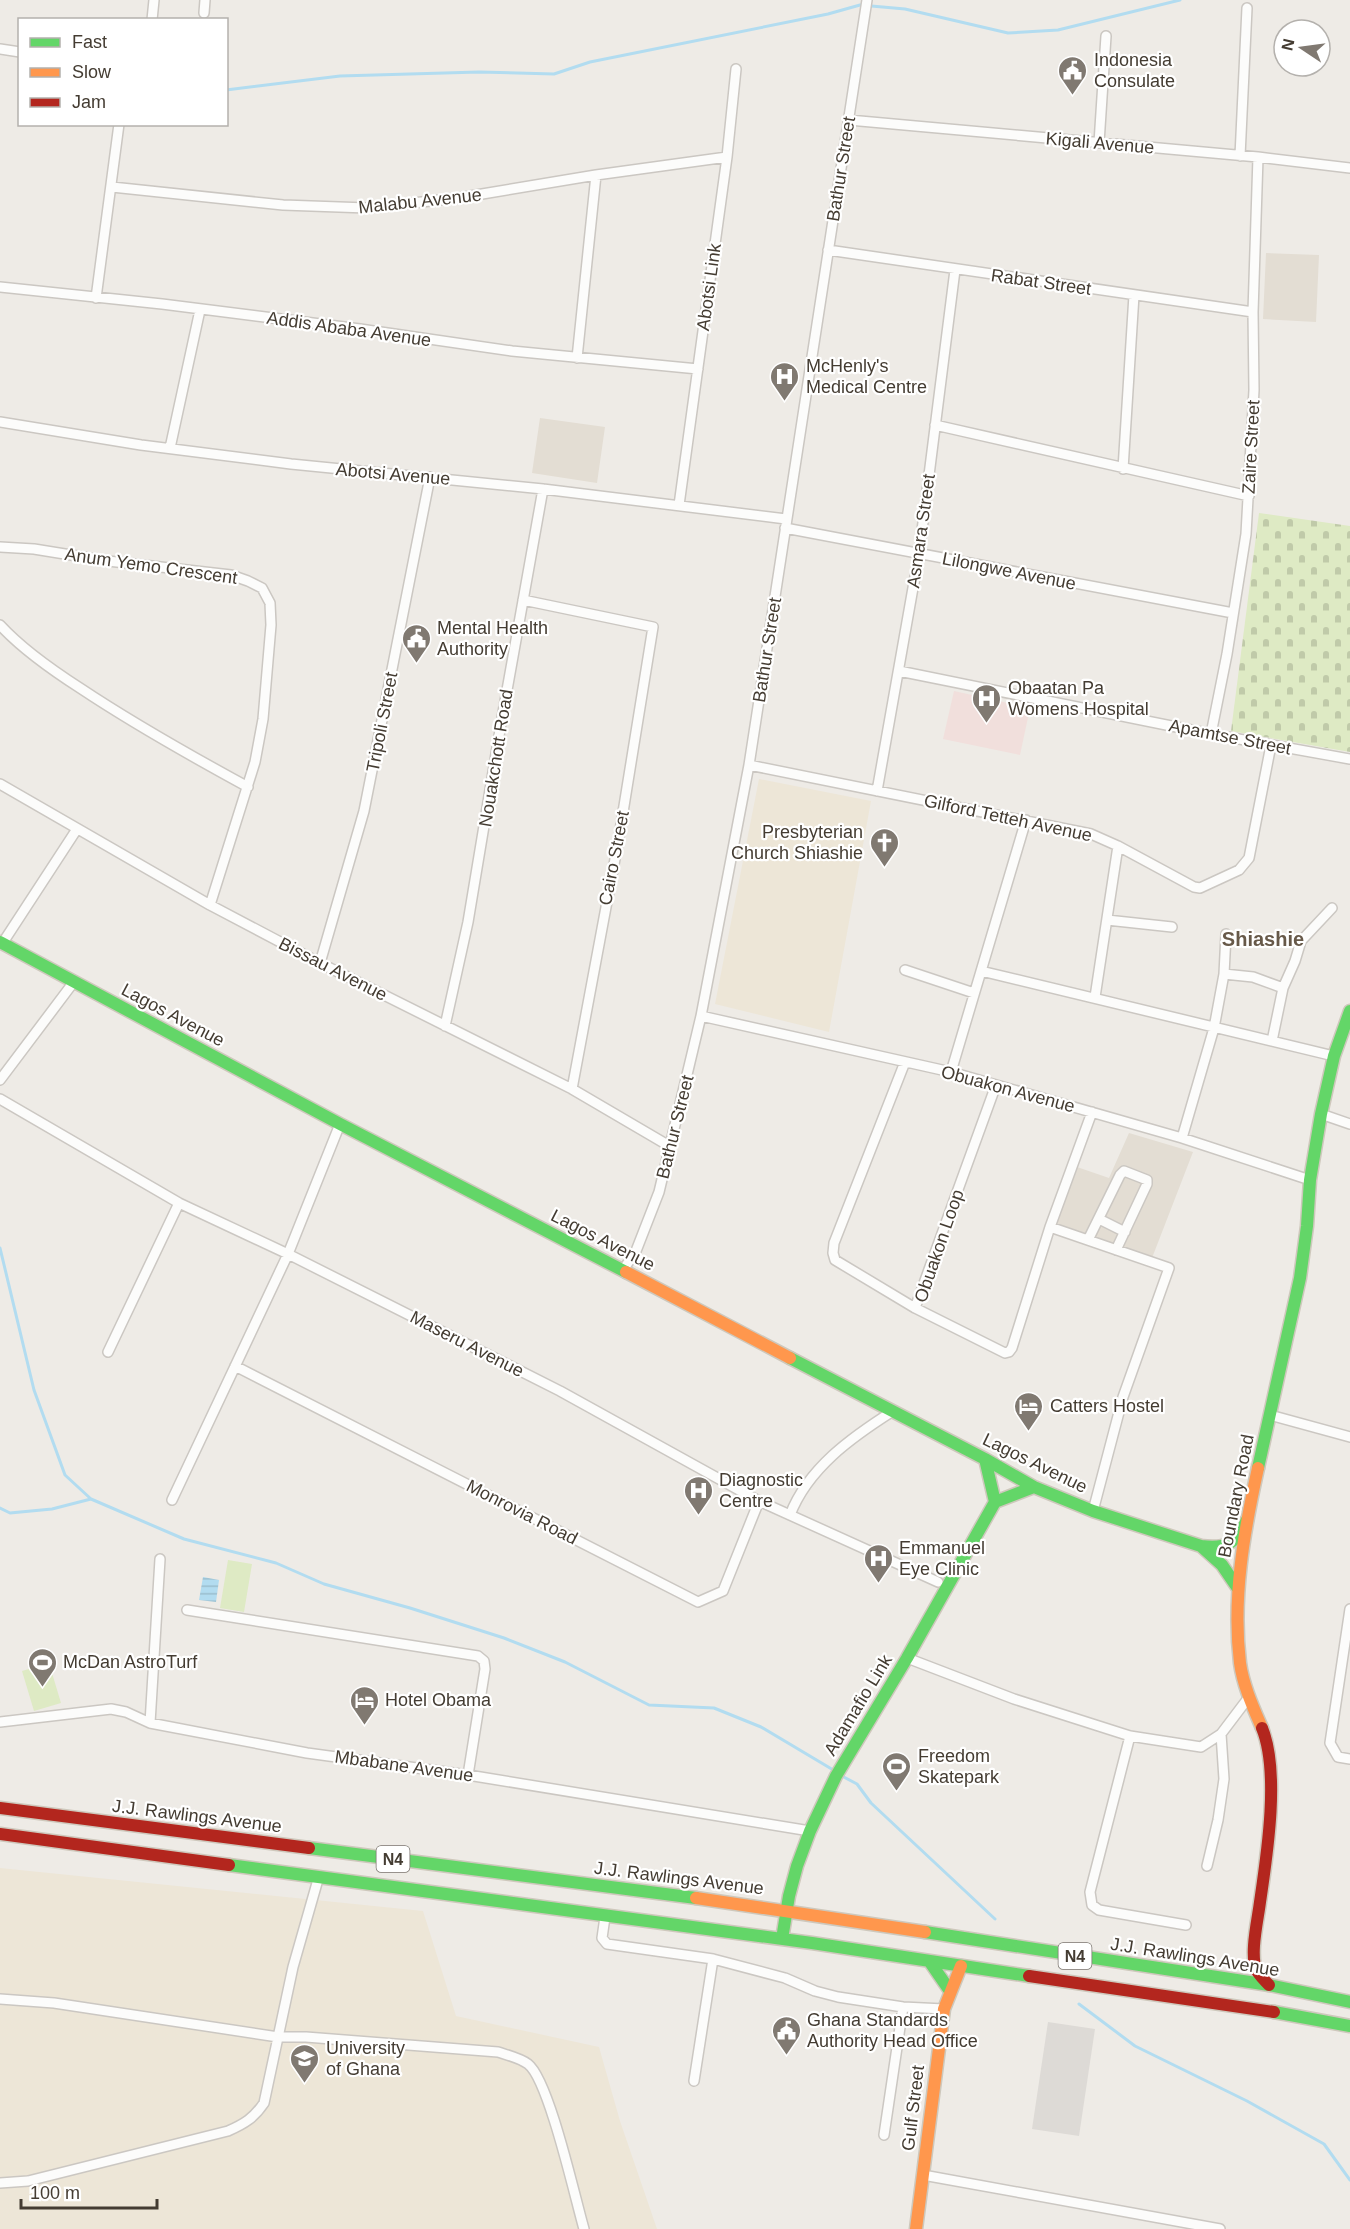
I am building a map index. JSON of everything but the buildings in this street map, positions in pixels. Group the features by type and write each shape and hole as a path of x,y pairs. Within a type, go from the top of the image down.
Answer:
{"main road":[{"name":"Lagos Avenue","path":"1,943 340,1124 1034,1486 1093,1511 1201,1546 1218,1549 1231,1545 1240,1536 1247,1520"},
{"name":"Boundary Road","path":"1269,1985 1256,1970 1254,1946 1263,1881 1270,1799 1270,1764 1265,1736 1249,1697 1240,1664 1237,1587 1247,1520 1300,1278 1310,1180 1321,1114 1334,1056 1350,1011"},
{"path":"985,1459 995,1502 1034,1486"},
{"name":"Adamafio Link","path":"782,1939 786,1910 797,1866 810,1831 836,1776 907,1658 995,1502"},
{"name":"Lagos Avenue","path":"1201,1546 1221,1561 1237,1587"},
{"name":"J.J. Rawlings Avenue","path":"0,1808 786,1910 1269,1985 1350,2002"},
{"name":"N4","path":"0,1834 782,1939 1193,1998 1349,2026"},
{"path":"930,1962 950,1991"},
{"name":"Gulf Street","path":"916,2229 944,2009 961,1966"}],"street":[{"path":"152,18 154,0"},
{"path":"204,13 205,0"},
{"name":"Bathur Street","path":"622,1270 636,1251 655,1202 671,1147 701,1016 749,765 867,0"},
{"path":"1240,156 1247,8"},
{"path":"1099,143 1106,36"},
{"path":"0,49 18,52"},
{"name":"Abotsi Link","path":"679,505 727,157 736,69"},
{"name":"Kigali Avenue","path":"849,120 1258,157 1350,168"},
{"path":"96,298 119,126"},
{"name":"Malabu Avenue","path":"112,187 283,205 347,209 458,198 596,175 727,157"},
{"name":"Zaire Street","path":"1211,734 1246,534 1254,390 1253,312 1258,157"},
{"path":"577,358 596,175"},
{"name":"Rabat Street","path":"828,250 1253,312"},
{"name":"Asmara Street","path":"877,790 919,554 955,270"},
{"name":"Addis Ababa Avenue","path":"0,287 577,358 698,369"},
{"path":"1123,468 1134,295"},
{"path":"170,448 200,310"},
{"name":"Abotsi Avenue","path":"0,422 170,448 314,466 679,505 786,524"},
{"path":"935,425 1249,496"},
{"name":"Tripoli Street","path":"321,963 364,811 430,477"},
{"name":"Nouakchott Road","path":"445,1026 468,922 543,489"},
{"name":"Lilongwe Avenue","path":"786,524 919,554 1233,613"},
{"name":"Anum Yemo Crescent","path":"0,547 34,549 108,561 231,575 248,580 262,588 270,603 272,625 263,719 248,787 210,905"},
{"name":"Cairo Street","path":"523,600 653,627 618,843 572,1089"},
{"path":"0,626 60,675 98,700 172,746 248,787"},
{"name":"Apamtse Street","path":"899,671 1211,734 1350,759"},
{"name":"Gilford Tetteh Avenue","path":"749,765 1091,834 1200,888 1239,870 1249,858 1271,745"},
{"name":"Bissau Avenue","path":"0,784 210,905 572,1089 671,1147"},
{"path":"951,1072 1026,820"},
{"path":"1,943 77,829"},
{"path":"1095,997 1118,846"},
{"path":"1272,1041 1283,988 1295,962 1301,940 1332,908"},
{"path":"1107,920 1172,927"},
{"path":"1182,1138 1214,1028 1224,974 1226,934"},
{"path":"904,970 974,993"},
{"path":"981,971 1334,1056"},
{"path":"1224,974 1253,977 1283,988"},
{"path":"0,1080 73,983"},
{"name":"Obuakon Avenue","path":"701,1016 951,1072 1182,1138 1310,1180"},
{"path":"905,1062 834,1243 833,1253 835,1260 915,1308"},
{"name":"Obuakon Loop","path":"996,1085 915,1308 1005,1353 1009,1352 1050,1227 1092,1112"},
{"name":"Maseru Avenue","path":"0,1099 179,1203 288,1254 560,1391 759,1501 938,1582"},
{"path":"1321,1114 1350,1124"},
{"path":"172,1500 288,1254 340,1124"},
{"path":"1088,1240 1120,1175 1124,1171 1147,1179 1147,1184 1116,1250"},
{"path":"108,1352 179,1203"},
{"path":"1099,1219 1125,1232"},
{"path":"1050,1227 1169,1268 1123,1397 1093,1511"},
{"name":"Monrovia Road","path":"235,1366 698,1602 723,1591 759,1501"},
{"path":"790,1515 810,1480 830,1457 893,1411"},
{"path":"1270,1415 1350,1437"},
{"path":"150,1723 160,1559"},
{"path":"1350,1609 1330,1743 1338,1757 1350,1759"},
{"path":"187,1610 478,1656 484,1661 485,1669 468,1775"},
{"path":"907,1658 1014,1699 1130,1736 1201,1747 1221,1734 1249,1697"},
{"name":"Mbabane Avenue","path":"0,1722 36,1720 111,1709 126,1712 150,1723 307,1753 468,1775 810,1831"},
{"path":"1207,1866 1218,1820 1224,1779 1221,1734"},
{"path":"1130,1736 1090,1892 1092,1905 1099,1910 1186,1925"},
{"path":"0,2183 28,2181 228,2131 256,2116 264,2103 293,1967 319,1876"},
{"path":"605,1917 602,1938 607,1944 712,1959 785,1978 814,1991 903,2007 944,2009"},
{"path":"694,2081 712,1959"},
{"path":"0,1999 54,2003 278,2037 306,2037 498,2052 527,2064 538,2077 549,2104 584,2229"},
{"path":"884,2135 903,2007"},
{"path":"923,2175 1220,2229"}],"shaded area":[{"path":"1266,253 1319,255 1316,322 1263,319"},
{"path":"540,418 605,427 597,483 532,473"},
{"name":"Obaatan Pa Womens Hospital","path":"954,691 1030,708 1020,755 943,739"},
{"path":"759,779 871,801 829,1032 715,1004"},
{"path":"1129,1133 1193,1152 1152,1258 1056,1224 1077,1167 1109,1178"},
{"name":"University of Ghana","path":"0,1868 423,1911 456,2016 599,2047 620,2121 657,2229 0,2229"},
{"path":"1048,2022 1095,2029 1079,2136 1032,2129"}],"green space":[{"path":"1259,513 1350,526 1350,752 1231,731"},
{"path":"228,1560 252,1564 244,1612 220,1608"},
{"name":"McDan AstroTurf","path":"49,1663 61,1703 34,1711 22,1671"}],"water":[{"path":"203,1577 219,1580 216,1602 199,1600"}],"waterway":[{"path":"228,90 340,76 479,72 554,74 590,62 828,14 860,5 905,9 1008,33 1058,30 1180,0"},
{"path":"0,1248 34,1390 65,1475 91,1499"},
{"path":"0,1508 10,1513 52,1509 91,1499 184,1539 276,1563 324,1584 504,1638 565,1662 649,1705 714,1708 761,1727 835,1771"},
{"path":"840,1775 857,1784 871,1803 995,1919"},
{"path":"1079,2004 1135,2046 1247,2101 1324,2144 1350,2180"}],"traffic: fast":[{"path":"0,942 340,1124 626,1272"},
{"path":"1258,1468 1300,1278 1310,1180 1321,1114 1334,1056 1350,1011"},
{"path":"790,1358 985,1459 1034,1487 1093,1511 1210,1547 1230,1543 1239,1535 1247,1520"},
{"path":"985,1459 995,1502"},
{"path":"782,1939 797,1866 810,1831 836,1776 907,1658 995,1502 1034,1487"},
{"path":"1202,1547 1222,1565 1237,1587"},
{"path":"309,1848 696,1898"},
{"path":"229,1865 812,1943 1029,1976"},
{"path":"925,1932 1269,1985 1350,2002"},
{"path":"930,1962 950,1991"},
{"path":"1274,2012 1350,2026"}],"traffic: slow":[{"path":"626,1272 790,1358"},
{"path":"1258,1468 1244,1540 1237,1614 1241,1671 1262,1728"},
{"path":"696,1898 925,1932"},
{"path":"916,2229 944,2009 961,1966"}],"traffic: jam":[{"path":"1262,1728 1267,1746 1271,1790 1266,1861 1254,1956 1257,1971 1269,1985"},
{"path":"0,1808 309,1848"},
{"path":"0,1834 229,1865"},
{"path":"1029,1976 1274,2012"}],"place":[{"name":"Indonesia Consulate","path":"1073,96"},
{"name":"McHenly's Medical Centre","path":"785,402"},
{"name":"Mental Health Authority","path":"416,664"},
{"name":"Obaatan Pa Womens Hospital","path":"987,724"},
{"name":"Presbyterian Church Shiashie","path":"884,868"},
{"name":"Catters Hostel","path":"1029,1432"},
{"name":"Diagnostic Centre","path":"698,1516"},
{"name":"Emmanuel Eye Clinic","path":"878,1584"},
{"name":"McDan AstroTurf","path":"42,1688"},
{"name":"Hotel Obama","path":"364,1726"},
{"name":"Freedom Skatepark","path":"897,1792"},
{"name":"Ghana Standards Authority Head Office","path":"786,2056"},
{"name":"University of Ghana","path":"305,2084"}],"district":[{"name":"Shiashie","path":"1263,939"}]}
